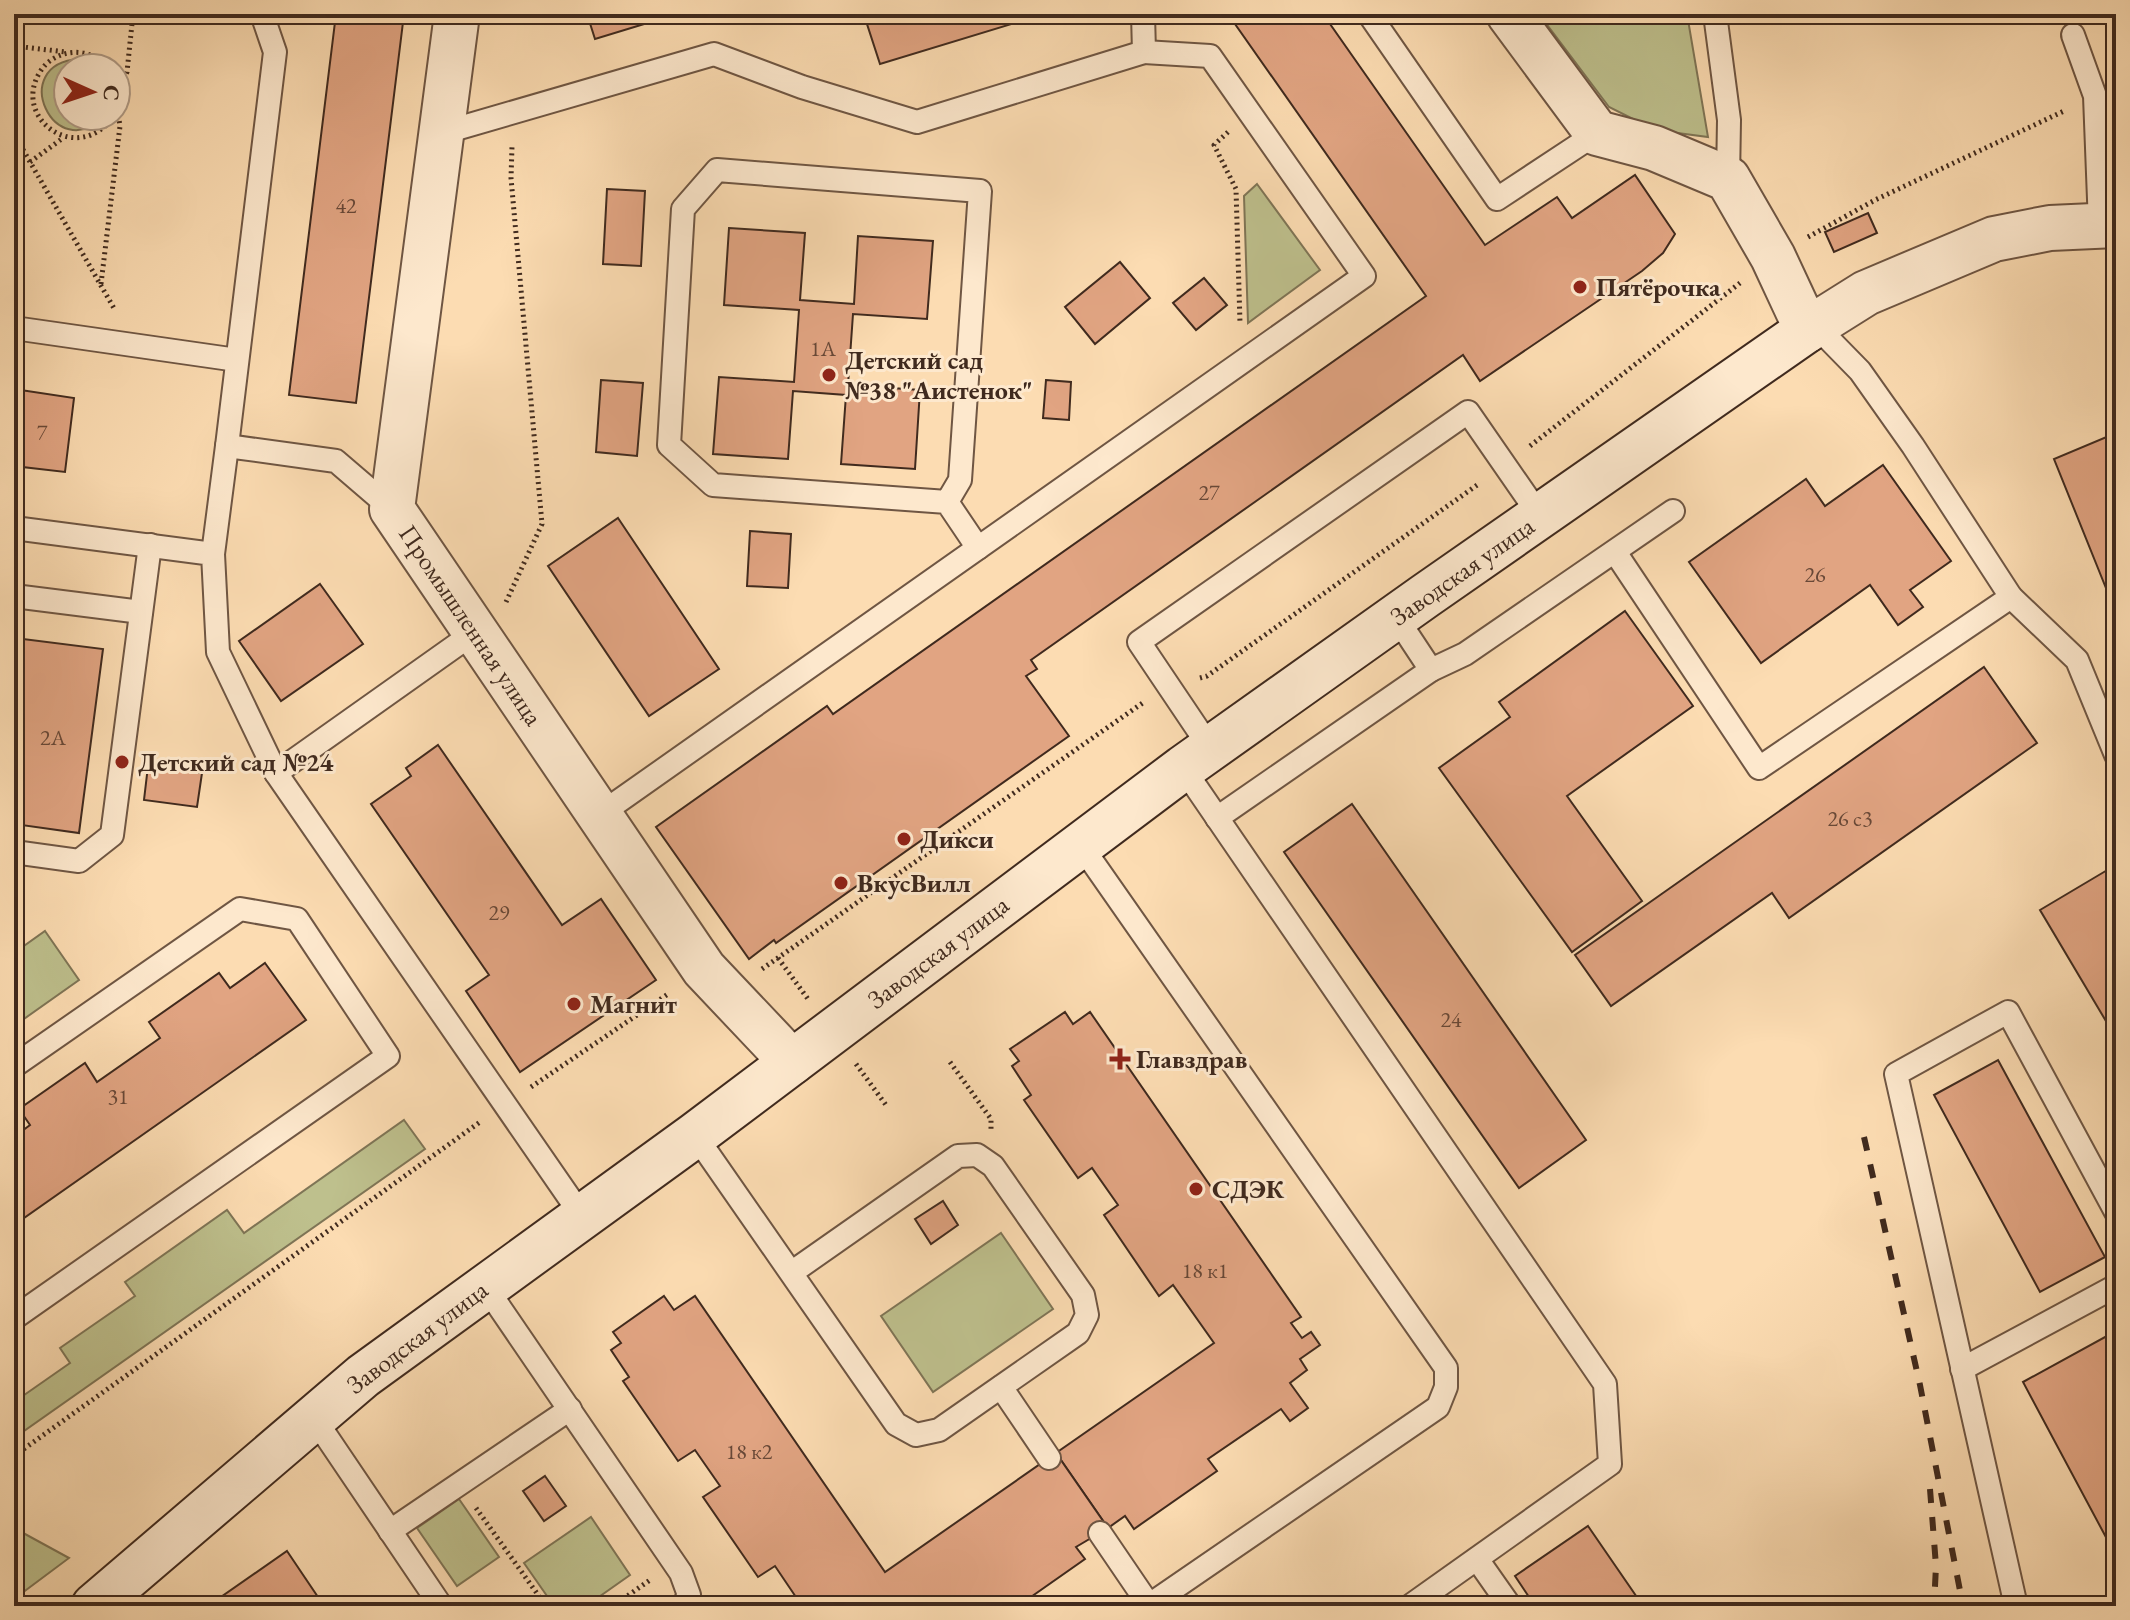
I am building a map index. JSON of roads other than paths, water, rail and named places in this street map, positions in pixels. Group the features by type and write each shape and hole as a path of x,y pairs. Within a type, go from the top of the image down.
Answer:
{"street":[{"name":"Промышленная улица","path":"457,14 392,509 704,969 792,1062"},
{"path":"1509,14 1597,133 1654,148 1728,179 1811,327"},
{"name":"Заводская улица","path":"94,1606 363,1376 695,1135 1197,758 1811,327 1866,293 1994,239 2111,220"}],"lane":[{"path":"262,14 275,52 213,554 218,652 276,773 582,1216"},
{"path":"1143,14 1144,52"},
{"path":"1369,14 1497,199 1597,133"},
{"path":"1715,14 1729,120 1728,179"},
{"path":"2073,35 2095,96 2111,220"},
{"path":"442,133 714,54 802,87 917,122 1144,52 1210,56 1364,276 599,815"},
{"path":"717,170 980,191 960,480 947,502 713,485 669,445 683,209 717,170"},
{"path":"1811,327 1860,371 1913,446 2011,597 2077,660 2108,710 2116,755"},
{"path":"14,328 237,360"},
{"path":"1410,1606 1610,1464 1605,1384 1217,818 1197,758 1139,642 1468,412 1540,516"},
{"path":"227,446 336,461 392,509"},
{"path":"947,502 978,548"},
{"path":"1217,818 1431,670 1465,654 1673,511"},
{"path":"14,528 213,554"},
{"path":"14,852 79,861 112,835 150,545"},
{"path":"1615,552 1759,768 2011,597"},
{"path":"14,596 141,612"},
{"path":"1396,617 1431,670"},
{"path":"276,773 475,632"},
{"path":"1080,844 1446,1368 1446,1387 1438,1407 1149,1606 1100,1533"},
{"path":"14,1066 240,909 297,919 388,1056 14,1318"},
{"path":"2016,1606 1896,1074 2008,1012 2116,1212"},
{"path":"695,1135 896,1424 916,1435 939,1430 1078,1333 1087,1315 1083,1295 993,1166 977,1155 958,1156 791,1273"},
{"path":"485,1286 681,1573 689,1595 683,1606"},
{"path":"1962,1369 2116,1286"},
{"path":"1001,1387 1049,1458"},
{"path":"390,1531 570,1409"},
{"path":"314,1418 441,1606"},
{"path":"1477,1559 1510,1606"}],"railway":[{"path":"1864,1137 1920,1385 1963,1606"},
{"path":"1930,1489 1936,1566 1934,1606"}],"place":[{"name":"Пятёрочка","path":"1580,287"},
{"name":"Детский сад №38 \"Аистенок\"","path":"829,375"},
{"name":"Детский сад №24","path":"122,762"},
{"name":"Дикси","path":"904,839"},
{"name":"ВкусВилл","path":"841,883"},
{"name":"Магнит","path":"574,1004"},
{"name":"Главздрав","path":"1120,1059"},
{"name":"СДЭК","path":"1196,1189"}]}
